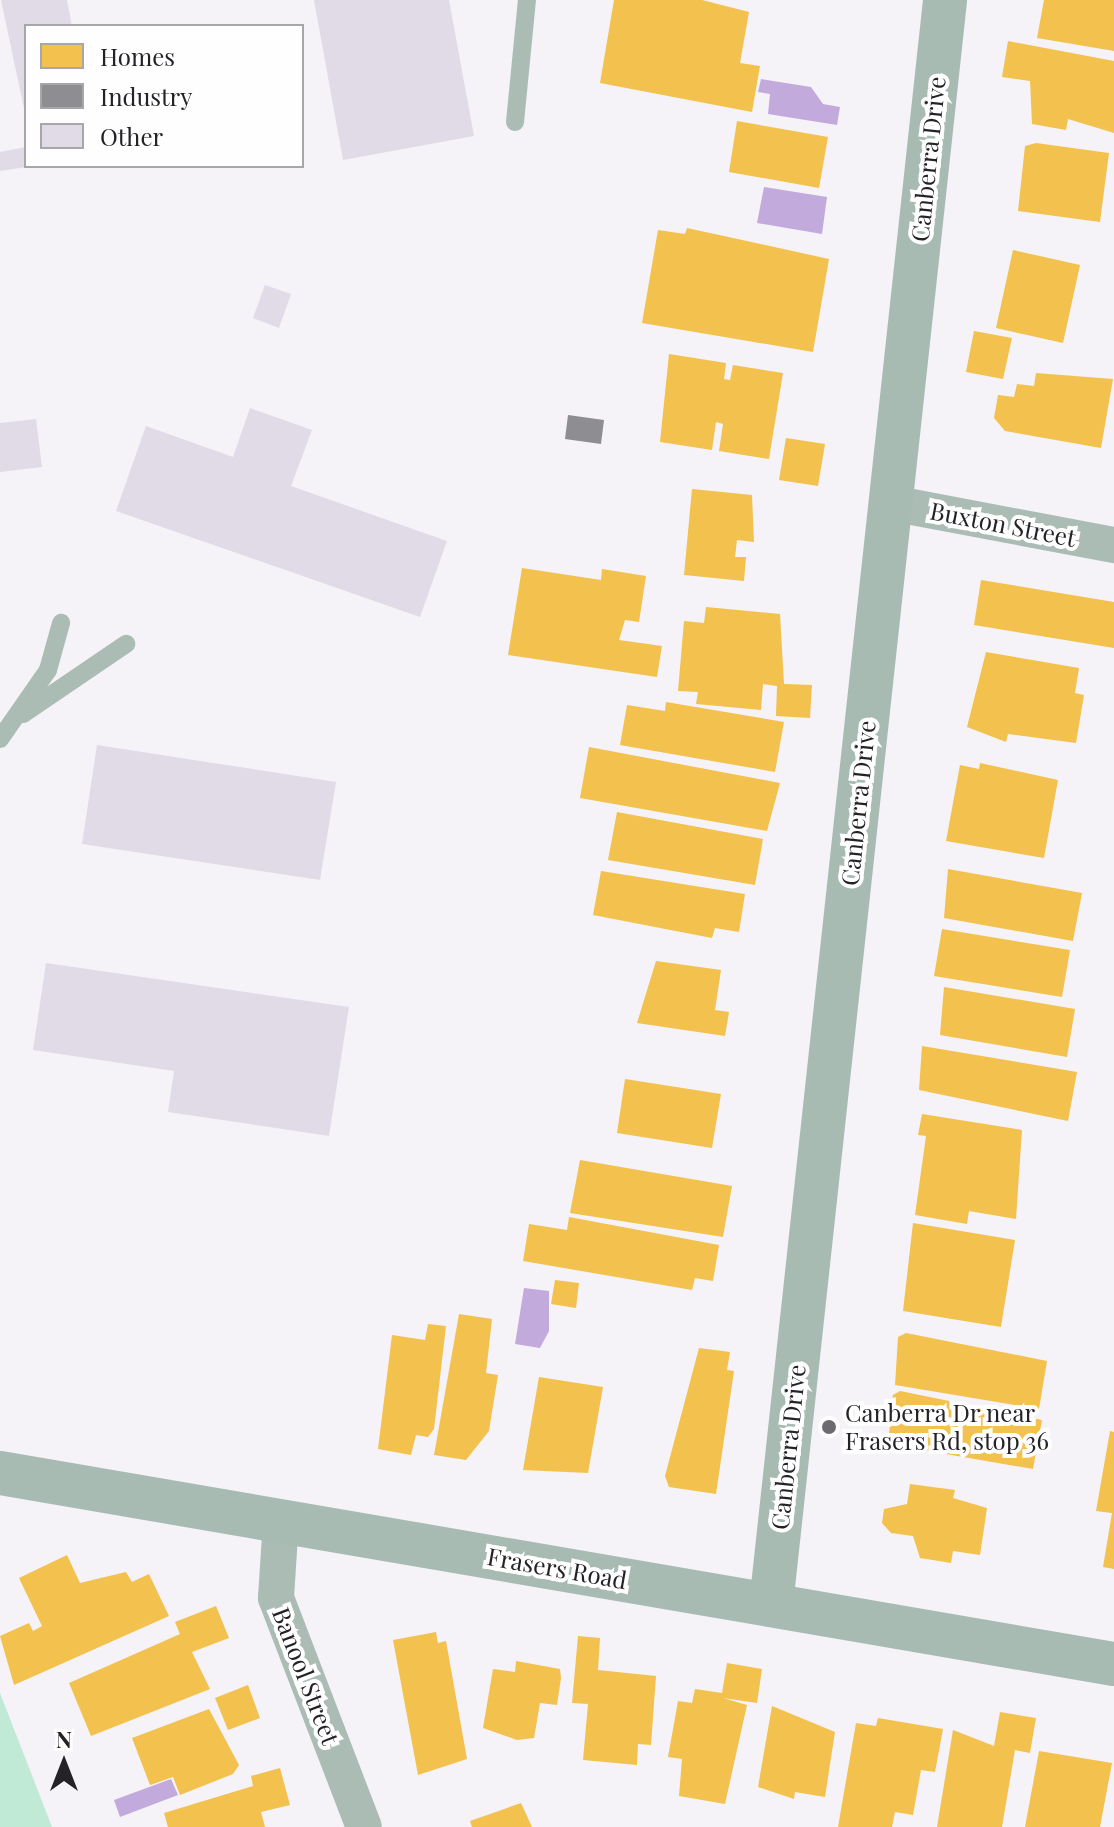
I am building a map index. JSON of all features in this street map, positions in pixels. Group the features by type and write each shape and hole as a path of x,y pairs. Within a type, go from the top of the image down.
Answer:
{"street":[{"name":"Canberra Drive","path":"771,1605 945,0"},
{"name":"Buxton Street","path":"891,503 1114,545"},
{"name":"Frasers Road","path":"0,1473 1114,1664"},
{"name":"Banool Street","path":"281,1520 276,1598 364,1827"}],"lane":[{"path":"515,122 527,0"},
{"path":"0,739 21,715 48,670 61,623"},
{"path":"21,715 126,644"}],"green space":[{"path":"0,1693 52,1827 0,1827"}],"shaded area":[{"path":"761,79 811,87 823,104 840,107 837,125 768,114 770,94 758,92"},
{"path":"764,187 827,197 822,234 757,223"},
{"path":"524,1288 549,1291 549,1331 540,1348 515,1344"},
{"path":"171,1779 178,1795 120,1817 114,1800"}],"building: Homes":[{"path":"614,0 702,0 749,12 740,63 760,66 752,112 600,83"},
{"path":"1044,0 1114,0 1114,51 1037,38"},
{"path":"1008,41 1114,61 1114,133 1068,119 1066,130 1032,124 1030,81 1002,77"},
{"path":"737,121 828,137 819,188 729,172"},
{"path":"1036,143 1109,153 1100,222 1018,211 1025,146"},
{"path":"687,228 829,259 813,352 642,323 658,230 685,234"},
{"path":"1013,250 1080,265 1063,343 996,328"},
{"path":"974,331 1012,338 1003,379 966,372"},
{"path":"669,354 726,363 724,379 730,380 733,365 783,373 769,459 719,451 723,424 716,422 712,450 660,442"},
{"path":"1036,373 1113,379 1101,448 1005,431 994,418 998,395 1014,397 1017,384 1034,386"},
{"path":"786,438 825,444 818,486 779,480"},
{"path":"692,489 752,495 754,542 737,540 735,557 746,557 744,581 684,575"},
{"path":"522,568 601,580 602,569 646,576 639,622 625,620 619,640 662,646 657,677 508,655"},
{"path":"981,580 1114,602 1114,648 974,625"},
{"path":"706,607 780,614 784,684 812,685 810,718 776,716 777,686 763,684 761,710 696,704 698,692 678,691 684,621 704,623"},
{"path":"986,652 1079,668 1075,693 1084,695 1076,743 1008,734 1006,742 967,727"},
{"path":"666,702 784,722 775,772 620,745 627,705 665,711"},
{"path":"589,747 780,783 767,831 580,798"},
{"path":"980,763 1058,780 1044,858 946,841 960,765 979,769"},
{"path":"617,812 763,839 755,885 608,860"},
{"path":"948,869 1082,893 1073,941 944,918"},
{"path":"601,871 745,894 739,932 715,928 712,938 593,915"},
{"path":"942,929 1070,950 1062,997 934,976"},
{"path":"656,961 721,970 715,1010 729,1012 725,1036 637,1023"},
{"path":"944,987 1075,1009 1067,1057 940,1035"},
{"path":"922,1046 1077,1072 1068,1121 919,1090"},
{"path":"625,1079 721,1094 712,1148 617,1133"},
{"path":"922,1114 1022,1130 1016,1219 969,1211 967,1224 915,1215 926,1136 918,1135"},
{"path":"580,1160 732,1186 723,1237 570,1213"},
{"path":"569,1217 719,1245 713,1281 695,1278 692,1290 523,1261 529,1224 567,1230"},
{"path":"913,1223 1015,1240 1001,1327 903,1311"},
{"path":"555,1280 579,1283 576,1308 551,1304"},
{"path":"459,1314 492,1319 486,1373 498,1375 489,1431 466,1460 434,1455"},
{"path":"428,1324 446,1326 434,1429 428,1437 416,1435 411,1455 378,1449 392,1335 425,1340"},
{"path":"906,1333 1047,1361 1039,1409 895,1385 898,1337"},
{"path":"699,1348 730,1352 727,1370 734,1371 716,1494 669,1487 665,1476"},
{"path":"539,1377 603,1387 588,1473 523,1470"},
{"path":"900,1391 1042,1420 1033,1469 888,1444 893,1395"},
{"path":"1110,1431 1114,1432 1114,1569 1103,1567 1112,1513 1096,1511"},
{"path":"910,1484 955,1490 953,1498 987,1508 980,1555 953,1551 951,1563 920,1558 913,1536 891,1533 882,1523 884,1509 907,1504"},
{"path":"67,1555 80,1583 126,1572 132,1582 149,1574 169,1616 14,1685 0,1636 29,1623 33,1631 42,1626 19,1578"},
{"path":"216,1606 229,1638 192,1652 210,1689 91,1736 69,1683 180,1634 175,1622"},
{"path":"436,1632 438,1643 446,1641 467,1759 418,1775 393,1640"},
{"path":"578,1636 600,1638 598,1670 656,1676 651,1745 638,1744 637,1765 583,1760 588,1704 572,1703"},
{"path":"516,1661 560,1669 557,1705 540,1703 534,1738 517,1740 483,1728 493,1669 515,1672"},
{"path":"727,1663 762,1669 757,1703 723,1698 747,1705 725,1804 679,1796 682,1759 668,1757 678,1701 692,1703 695,1689 722,1693"},
{"path":"248,1685 260,1718 228,1730 215,1698"},
{"path":"772,1706 835,1732 825,1797 795,1792 794,1799 758,1787"},
{"path":"209,1709 239,1765 233,1774 180,1795 173,1777 150,1785 132,1738"},
{"path":"1000,1712 1036,1718 1030,1753 1015,1750 1002,1827 937,1827 953,1730 994,1746"},
{"path":"878,1718 943,1729 935,1772 921,1770 913,1815 895,1812 892,1827 838,1827 856,1723 876,1726"},
{"path":"1039,1751 1112,1763 1100,1827 1025,1827"},
{"path":"280,1768 290,1805 261,1812 265,1827 168,1827 164,1813 253,1786 251,1776"},
{"path":"521,1803 532,1827 472,1827 470,1821"}],"building: Industry":[{"path":"568,415 604,420 601,444 565,439"}],"building: Other":[{"path":"1,0 67,0 72,24 24,24 24,109"},
{"path":"314,0 449,0 474,136 343,160"},
{"path":"24,147 24,167 0,171 0,152"},
{"path":"265,285 291,294 279,328 253,318"},
{"path":"250,408 312,430 291,486 447,541 420,617 116,511 146,426 233,457"},
{"path":"36,419 42,467 0,472 0,423"},
{"path":"97,745 336,782 320,880 82,844"},
{"path":"46,963 349,1007 329,1136 168,1112 174,1071 33,1050"}],"place":[{"name":"Canberra Dr near Frasers Rd, stop 36","path":"829,1427"}]}
